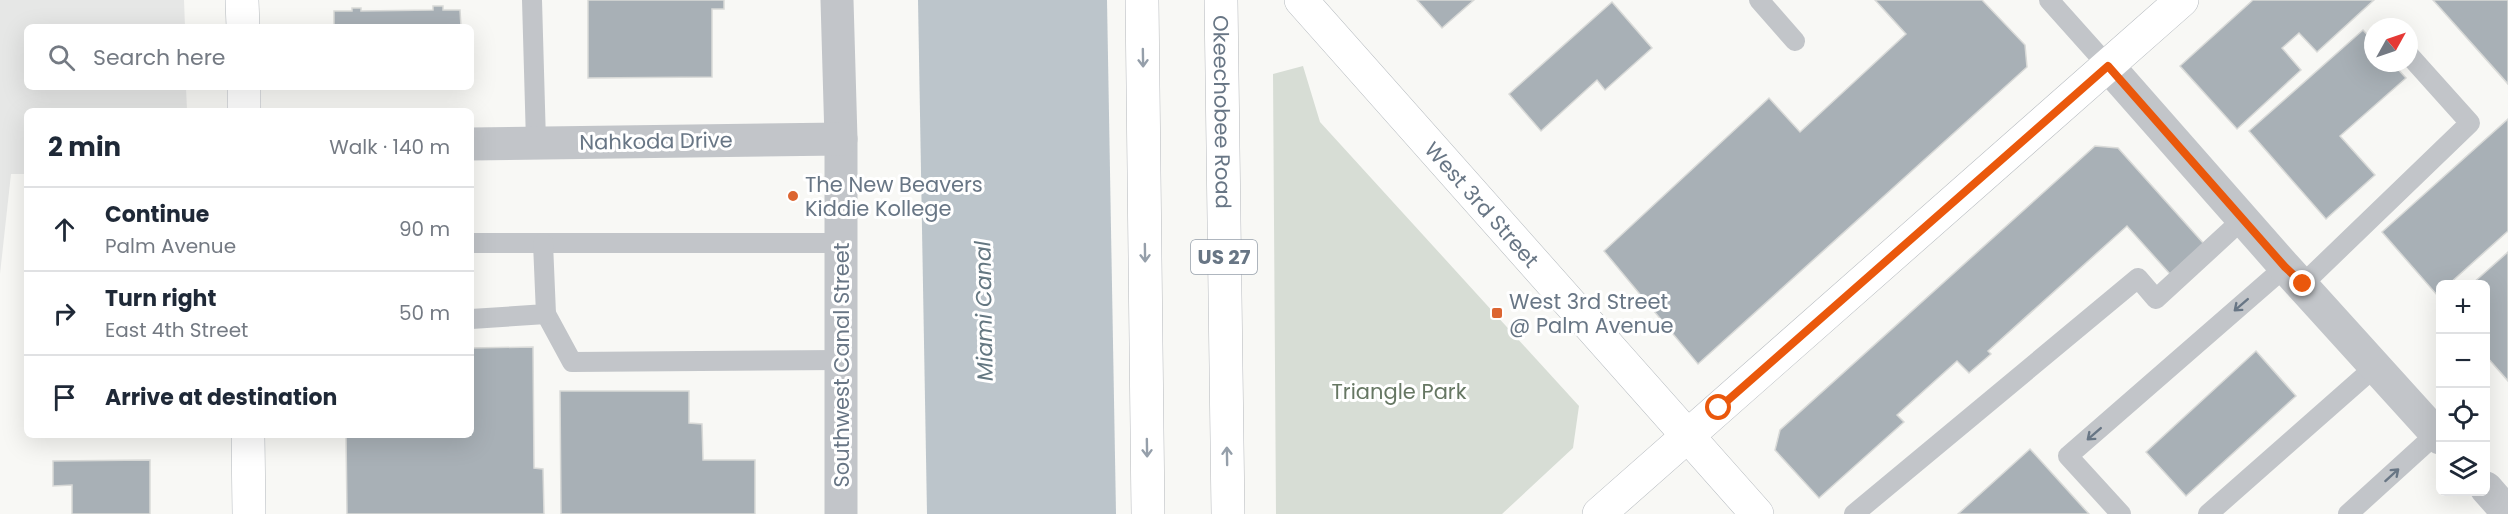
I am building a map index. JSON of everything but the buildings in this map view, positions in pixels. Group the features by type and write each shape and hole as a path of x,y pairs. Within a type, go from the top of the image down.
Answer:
{"main road":[{"path":"242,0 243,24"},
{"path":"1142,0 1148,514"},
{"name":"Okeechobee Road","path":"1221,0 1228,514"},
{"path":"1599,514 2182,0"},
{"name":"West 3rd Street","path":"1314,5 1687,437 1757,514"},
{"path":"244,90 244,108"},
{"path":"248,438 249,514"}],"street":[{"name":"Southwest Canal Street","path":"837,0 841,139 841,514"},
{"path":"2108,66 2436,434"},
{"name":"Nahkoda Drive","path":"474,144 841,139"},
{"path":"2490,493 2508,513"}],"lane":[{"path":"532,0 536,142"},
{"path":"1759,0 1795,42"},
{"path":"2049,0 2108,66"},
{"path":"2121,514 2068,456 2294,276 2470,123 2418,65"},
{"path":"1854,514 2138,278 2156,299 2244,218"},
{"path":"474,243 841,243"},
{"path":"543,243 546,314 572,362 841,360"},
{"path":"474,319 546,314"},
{"path":"2208,514 2376,366"},
{"path":"2348,514 2436,438"}],"shaded area":[{"path":"0,0 184,0 185,24 24,24 24,90 186,90 187,108 24,108 24,174 11,174 0,274"}],"green space":[{"name":"Triangle Park","path":"1303,66 1320,122 1579,406 1573,448 1502,514 1276,514 1273,74"}],"water":[{"name":"Miami Canal","path":"918,0 1107,0 1116,514 927,514"}],"place":[{"name":"The New Beavers Kiddie Kollege","path":"793,196"},
{"name":"West 3rd Street @ Palm Avenue","path":"1497,313"}],"route":[{"path":"1719,408 2108,66 2285,267 2303,284"}]}
